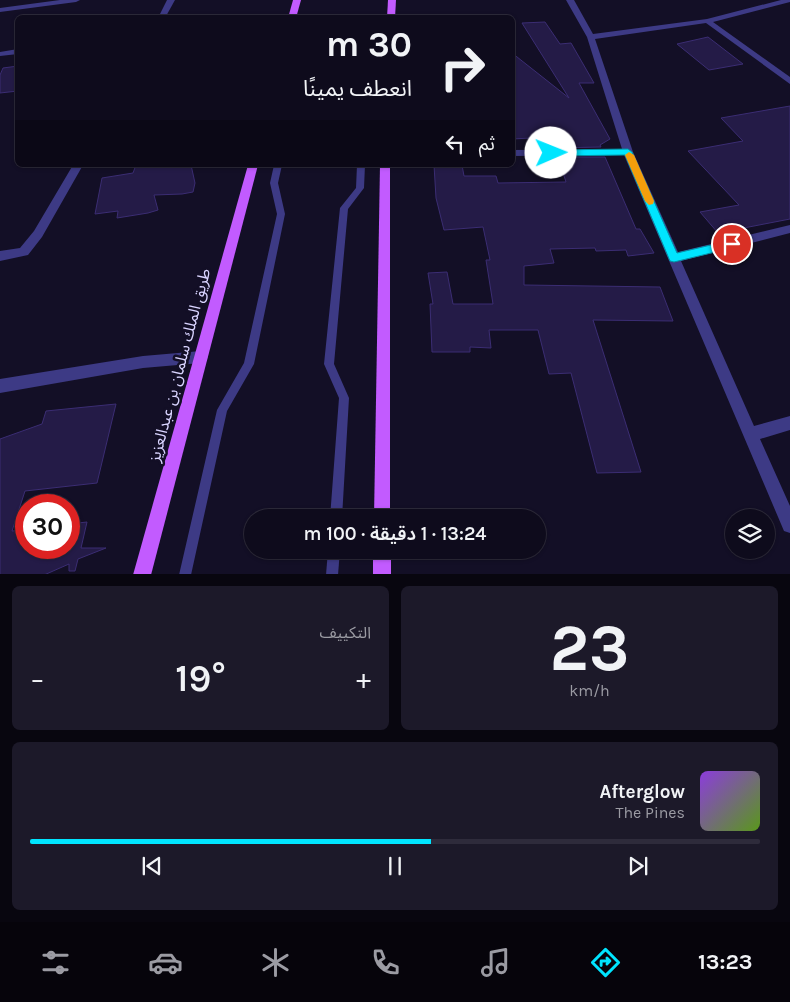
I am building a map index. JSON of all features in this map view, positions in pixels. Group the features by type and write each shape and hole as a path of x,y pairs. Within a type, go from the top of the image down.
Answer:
{"main road":[{"path":"293,15 297,0"},
{"path":"391,15 392,0"},
{"name":"طريق الملك سلمان بن عبدالعزيز","path":"142,574 252,167"},
{"path":"382,509 385,167"},
{"path":"382,559 382,574"}],"street":[{"path":"0,10 76,0"},
{"path":"163,15 171,0"},
{"path":"570,0 591,37 628,152 790,525"},
{"path":"591,37 706,21 790,0"},
{"path":"706,21 790,82"},
{"path":"0,54 15,52"},
{"path":"515,153 628,152"},
{"path":"0,256 24,252 38,234 77,167"},
{"path":"674,258 790,229"},
{"path":"0,386 143,362 201,357"},
{"path":"751,434 790,423"}],"lane":[{"path":"185,574 222,410 249,364 281,214 274,183 278,167"},
{"path":"337,509 344,398 329,364 344,208 360,188 361,167"},
{"path":"332,574 333,559"}],"building":[{"path":"545,22 560,44 571,43 594,83 579,83 610,139 600,145 601,147 554,148 551,137 515,139 515,55 569,98 522,23"},
{"path":"708,37 743,64 709,70 677,44"},
{"path":"15,66 15,91 0,93 0,75 3,68"},
{"path":"790,106 790,219 718,233 700,212 739,205 688,151 743,141 721,118"},
{"path":"558,157 605,157 636,229 640,229 654,253 628,256 626,250 596,251 595,248 550,249 554,263 524,266 524,285 660,287 673,321 593,320 641,472 597,473 571,373 549,374 538,330 489,330 491,348 470,347 470,352 432,352 430,304 433,304 428,273 447,272 453,304 493,304 486,260 490,260 483,227 444,230 436,198 434,167 462,167 464,176 496,176 498,183 566,182"},
{"path":"135,167 191,167 195,183 193,192 154,195 158,210 148,213 117,218 118,211 95,214 102,178 133,173"},
{"path":"116,404 97,483 25,491 24,494 15,494 15,522 12,531 15,531 15,559 78,559 75,571 69,571 69,564 46,574 0,574 0,439 42,424 46,411"},
{"path":"87,522 81,548 106,548 80,558 80,523"}],"slow traffic":[{"path":"629,155 649,201"}],"route":[{"path":"551,153 628,152 674,258 732,244"}]}
